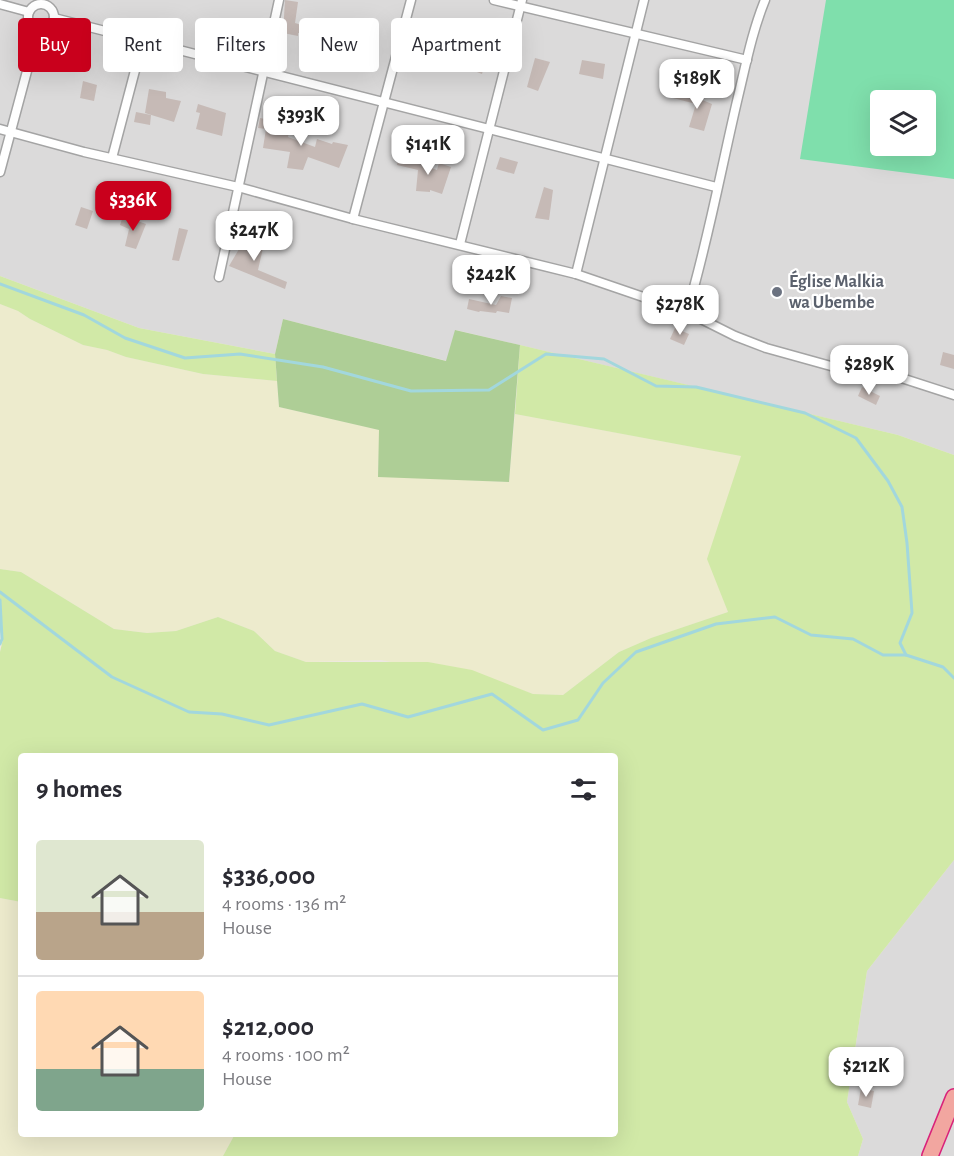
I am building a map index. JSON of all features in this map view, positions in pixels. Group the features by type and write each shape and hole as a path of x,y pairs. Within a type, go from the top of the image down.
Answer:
{"highway":[{"path":"930,1156 954,1097"}],"street":[{"path":"275,18 279,0"},
{"path":"353,219 411,0"},
{"path":"494,0 521,3 747,60"},
{"path":"576,274 644,0"},
{"path":"687,312 700,268 716,187 754,26 765,0"},
{"path":"460,244 521,3"},
{"path":"0,4 29,12"},
{"path":"28,18 29,12 35,5 44,4 52,9 54,18"},
{"path":"0,172 27,72"},
{"path":"112,158 135,72"},
{"path":"219,277 264,72"},
{"path":"272,72 716,187"},
{"path":"0,129 238,187 353,219 576,274 687,312 735,336 766,348 838,368 886,374 954,395"}],"shaded area":[{"path":"0,0 954,0 954,455 898,435 456,330 447,361 283,319 275,354 139,328 0,276"},
{"path":"0,304 83,345 126,357 203,374 277,381 279,407 380,430 378,476 509,482 515,414 742,456 708,558 728,612 651,638 619,652 563,695 533,694 507,685 381,660 306,662 275,651 254,631 218,617 176,631 147,633 114,629 21,572 0,569"},
{"path":"954,860 954,1156 858,1156 863,1139 847,1102 867,971"},
{"path":"0,898 18,901 18,1137 233,1137 223,1156 0,1156"}],"green space":[{"path":"826,0 954,0 954,179 800,159"},
{"path":"0,276 139,328 275,354 277,381 203,374 83,345 0,304"},
{"path":"283,319 446,361 455,330 520,345 509,482 378,477 379,430 279,407 275,354"},
{"path":"520,345 898,435 954,455 954,860 867,971 847,1102 863,1139 858,1156 223,1156 233,1137 618,1137 618,753 18,753 18,901 0,898 0,652 3,639 0,631 0,569 21,572 114,629 147,633 176,631 218,617 254,631 275,651 306,662 428,662 472,670 533,694 563,695 619,652 651,638 728,612 707,559 741,456 515,414"}],"building":[{"path":"285,0 298,2 295,23 299,24 298,36 287,34 287,18 284,18"},
{"path":"535,58 550,62 538,91 527,87"},
{"path":"582,60 605,64 603,79 579,74"},
{"path":"83,81 97,85 94,101 80,98"},
{"path":"149,89 166,92 166,98 181,101 174,122 145,113"},
{"path":"674,92 701,96 700,99 712,104 704,131 689,127 696,104 673,98"},
{"path":"198,104 226,113 222,136 196,129 200,113 196,112"},
{"path":"136,112 151,115 150,125 134,122"},
{"path":"260,118 290,128 288,137 315,147 317,139 332,144 333,142 348,145 339,168 308,157 303,170 287,168 290,152 263,148 266,129 258,128"},
{"path":"399,156 437,170 439,163 451,167 442,194 430,190 430,192 416,191 418,170 397,165"},
{"path":"500,157 518,162 514,174 496,169"},
{"path":"544,187 553,190 549,220 535,218"},
{"path":"81,207 93,211 87,229 75,225"},
{"path":"123,216 146,224 136,249 125,246 129,229 120,225"},
{"path":"179,228 188,230 179,261 172,260"},
{"path":"257,238 269,241 267,249 263,248 258,270 287,282 285,289 229,266 242,244 262,248 255,246"},
{"path":"501,296 512,298 509,313 479,312 467,309 469,299 496,305"},
{"path":"675,328 689,334 684,345 670,339"},
{"path":"943,352 954,355 954,369 940,365"},
{"path":"862,387 880,396 876,405 858,396"},
{"path":"861,1088 874,1091 871,1108 858,1105"}],"waterway":[{"path":"0,284 84,315 125,338 185,358 240,354 323,367 411,391 489,390 546,354 604,359 656,386 696,387 805,413 856,438 888,481 902,507 912,613 900,643 906,655"},
{"path":"0,592 112,677 189,712 222,714 269,725 362,704 408,717 492,694 543,730 578,720 603,683 636,652 716,624 775,617 811,635 853,639 883,655 906,655 943,667 954,678"},
{"path":"0,600 2,639 0,644"}],"place":[{"name":"Église Malkia wa Ubembe","path":"777,292"}]}
